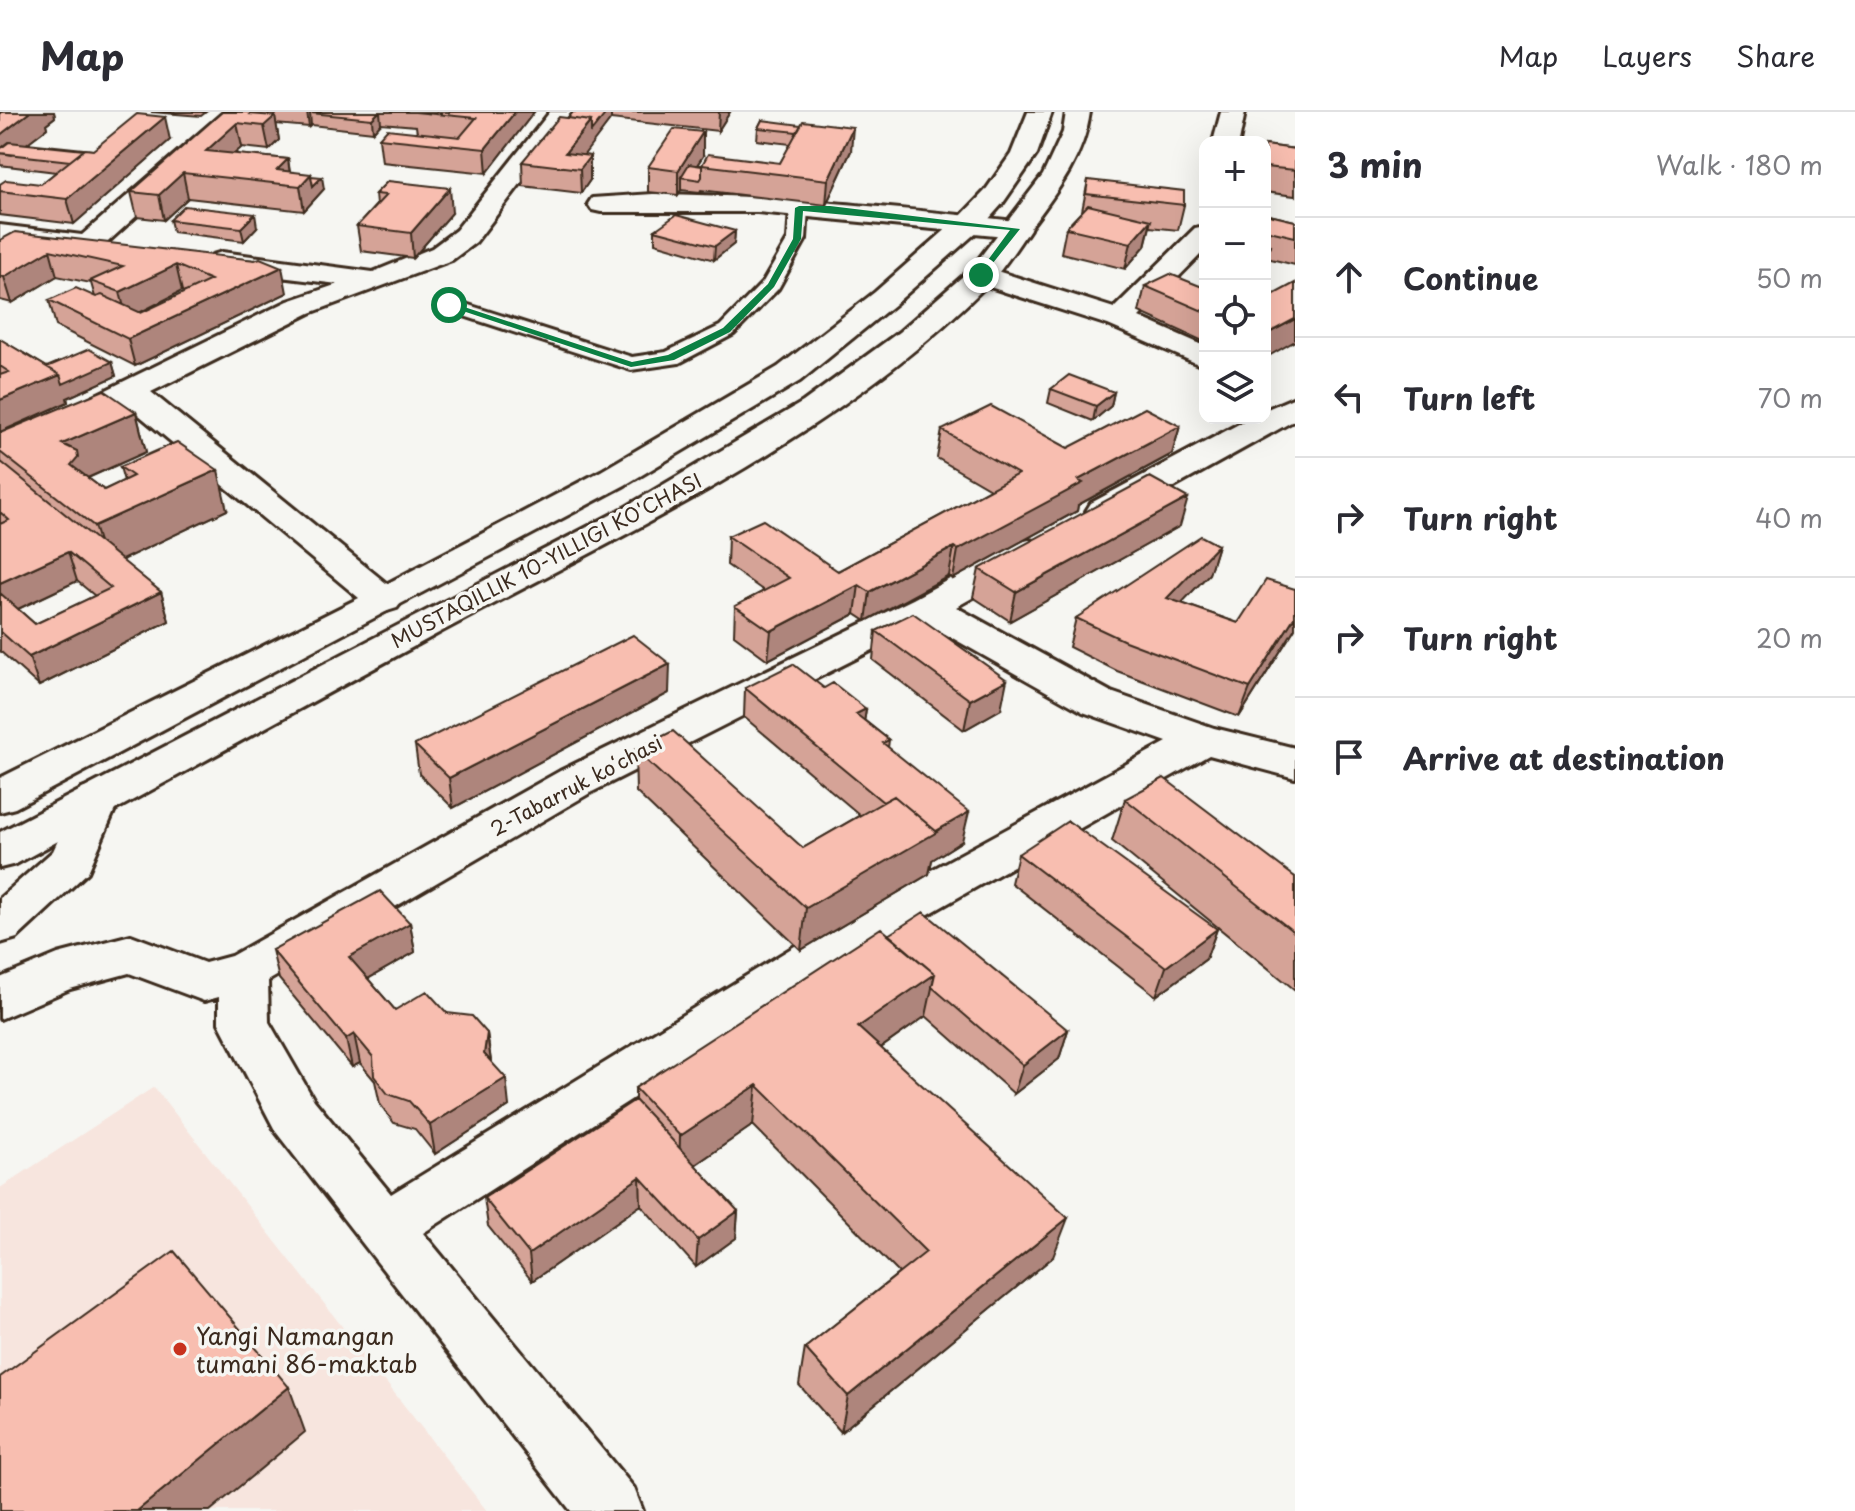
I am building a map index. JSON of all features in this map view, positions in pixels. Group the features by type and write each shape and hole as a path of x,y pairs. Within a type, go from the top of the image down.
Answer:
{"street":[{"path":"0,245 89,244 239,112"},
{"path":"0,455 299,307 442,254 466,236 563,112"},
{"name":"MUSTAQILLIK 10-YILLIGI KO'CHASI","path":"0,797 384,600 613,478 789,374 885,298 969,224 994,197 1024,154 1040,112"},
{"name":"MUSTAQILLIK 10-YILLIGI KO'CHASI","path":"0,852 425,625 637,516 815,409 910,339 981,275 1055,176 1075,132 1078,112"},
{"path":"1227,136 1233,112"},
{"path":"601,204 670,200 799,208 1016,229"},
{"path":"0,233 119,248"},
{"path":"1119,319 1199,240"},
{"path":"195,258 378,280"},
{"path":"981,275 1119,319 1199,355"},
{"path":"1271,388 1295,398"},
{"path":"130,391 384,600"},
{"name":"2-Tabarruk koʻchasi","path":"0,999 58,973 131,954 204,982 244,972 575,782 927,607 1295,407"},
{"path":"927,607 1097,702 1204,740 1295,763"},
{"path":"383,1228 838,943 1204,740"},
{"path":"0,925 72,860 97,800"},
{"path":"244,972 244,1023 295,1116 611,1511"}],"lane":[{"path":"449,305 631,364 671,358 727,330 771,285 797,239 799,208"}],"shaded area":[{"name":"Yangi Namangan tumani 86-maktab","path":"154,1087 487,1511 0,1511 0,1188"}],"building":[{"path":"2,112 30,112 0,135"},
{"path":"222,112 275,116 264,126 237,123 206,151 288,159 277,170 311,174 300,186 183,173 159,195 131,192"},
{"path":"311,112 379,112 372,119"},
{"path":"415,112 515,112 485,149 379,138 387,129 460,137 476,118"},
{"path":"573,112 607,112 591,132 591,121 568,118"},
{"path":"137,114 165,117 67,199 0,191 0,184 6,180 41,184 85,149 93,150"},
{"path":"559,117 591,121 565,153 590,156 580,169 522,162"},
{"path":"762,120 801,125 797,132 758,128"},
{"path":"803,121 853,127 828,180 702,165 708,154 780,163"},
{"path":"674,129 703,132 678,171 648,167"},
{"path":"9,142 84,150 70,161 0,153 0,149"},
{"path":"1271,146 1295,149 1295,170 1271,168"},
{"path":"689,164 702,166 700,180 681,177"},
{"path":"311,176 322,177 313,186"},
{"path":"1088,180 1184,191 1184,205 1086,194"},
{"path":"388,181 450,188 411,233 357,226 386,195 375,194"},
{"path":"1088,205 1151,220 1131,243 1066,228"},
{"path":"184,206 255,214 241,228 170,220"},
{"path":"676,215 735,231 715,246 655,230"},
{"path":"1271,215 1295,221 1295,237 1271,231"},
{"path":"15,232 255,260 260,258 282,267 128,339 49,300 76,288 96,297 102,295 141,313 211,280 176,265 120,292 90,281 123,266 50,250 4,277 0,276 0,240"},
{"path":"1170,274 1199,286 1199,309 1145,286"},
{"path":"1295,283 1295,319 1271,332 1271,296"},
{"path":"0,339 60,375 0,400 0,375 9,372 0,366"},
{"path":"89,349 112,362 63,384 60,375 47,367"},
{"path":"1069,375 1114,392 1096,406 1051,389"},
{"path":"104,390 136,412 62,444 77,451 78,457 71,465 104,490 133,476 120,467 177,442 218,470 94,526 0,452 0,433"},
{"path":"991,406 1068,448 1145,408 1180,426 1078,480 1083,483 958,550 954,547 870,592 859,585 771,631 735,606 789,578 728,536 763,520 838,571 1018,474 942,430"},
{"path":"0,461 161,592 29,657 0,631 0,593 35,624 111,588 68,552 0,583 0,524 9,520 0,512"},
{"path":"1150,477 1188,498 1016,592 979,569"},
{"path":"1201,536 1218,545 1167,598 1238,623 1266,580 1295,589 1295,616 1250,688 1125,641 1076,618"},
{"path":"913,613 1007,680 970,700 876,631"},
{"path":"633,635 670,664 449,778 415,745"},
{"path":"793,664 824,688 833,683 866,709 856,714 889,740 883,743 969,812 936,831 894,796 883,802 745,688"},
{"path":"673,731 803,848 894,796 937,832 806,908 635,750"},
{"path":"1164,778 1295,877 1295,933 1125,799"},
{"path":"1068,821 1217,929 1166,967 1018,854"},
{"path":"380,891 410,923 349,957 395,1010 427,991 447,1013 472,1016 487,1033 484,1054 506,1078 430,1125 409,1101 388,1094 374,1076 373,1057 354,1034 346,1039 272,950"},
{"path":"924,912 1068,1030 1023,1065 932,987 935,974 888,935"},
{"path":"881,928 935,974 858,1027 1068,1218 848,1396 805,1348 926,1252 757,1085 680,1136 635,1088"},
{"path":"635,1100 738,1211 698,1240 640,1177 529,1254 484,1198"},
{"path":"174,1251 289,1387 137,1511 0,1511 0,1377"}],"place":[{"name":"Yangi Namangan tumani 86-maktab","path":"180,1349"}],"route":[{"path":"449,305 631,364 671,358 727,330 771,285 797,239 799,208 1016,229 981,275"}]}
